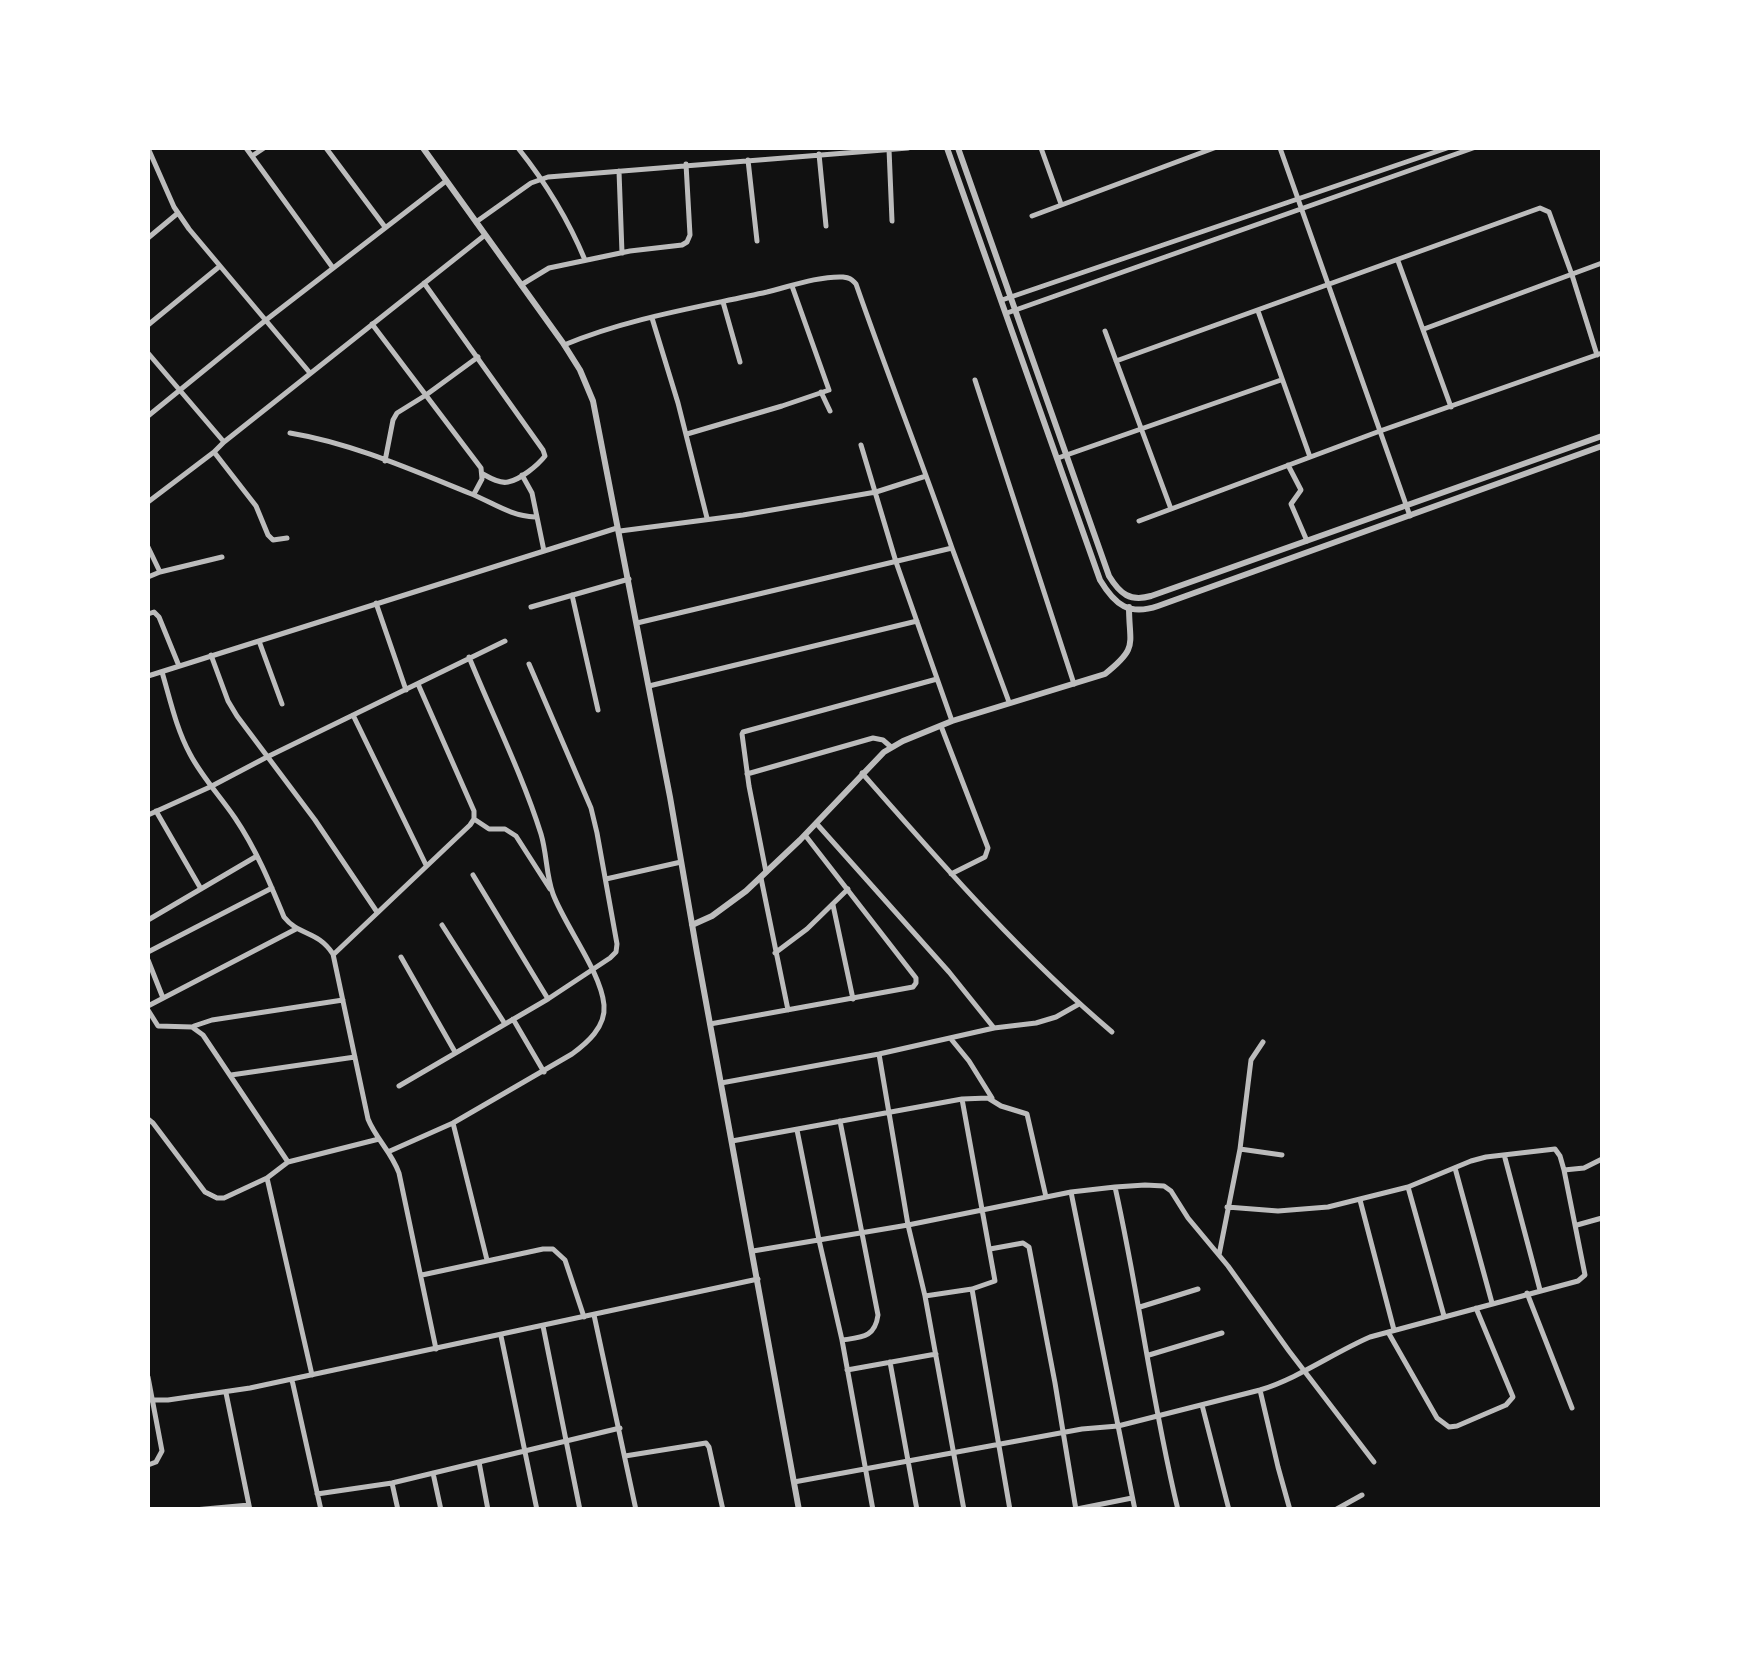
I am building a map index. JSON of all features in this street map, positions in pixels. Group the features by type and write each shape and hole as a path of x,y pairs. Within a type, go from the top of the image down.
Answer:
{"street":[{"path":"148,148 178,213 310,373"},
{"path":"246,148 333,268"},
{"path":"252,156 264,148"},
{"path":"326,148 386,227"},
{"path":"423,148 564,345 593,401 649,686 799,1510"},
{"path":"518,148 542,178 586,260"},
{"path":"889,148 892,221"},
{"path":"476,222 542,178 908,148"},
{"path":"947,148 1100,580 1115,601 1128,609 1148,610 1602,446"},
{"path":"958,148 1109,576 1132,599 1152,596 1602,436"},
{"path":"1041,148 1061,204"},
{"path":"1032,216 1214,148"},
{"path":"1280,148 1410,516"},
{"path":"1002,300 1448,148"},
{"path":"1007,313 1473,148"},
{"path":"819,154 826,226"},
{"path":"748,160 757,241"},
{"path":"520,285 549,268 682,245 690,235 686,164"},
{"path":"618,170 622,253"},
{"path":"148,416 446,181"},
{"path":"1116,361 1540,208 1549,212 1600,354 1380,430 1139,521"},
{"path":"148,238 178,213"},
{"path":"148,502 485,235"},
{"path":"1398,261 1451,407"},
{"path":"1424,329 1602,263"},
{"path":"148,326 220,266"},
{"path":"564,345 590,334 792,286 845,277 852,280 1009,702"},
{"path":"372,324 483,474 504,483 542,462 543,450 424,283"},
{"path":"686,434 828,390 792,286"},
{"path":"722,302 740,362"},
{"path":"1258,311 1310,456"},
{"path":"652,318 707,518"},
{"path":"1105,331 1171,509"},
{"path":"148,353 224,442"},
{"path":"385,461 397,413 478,357"},
{"path":"975,380 1074,684"},
{"path":"1058,458 1281,380"},
{"path":"821,392 830,411"},
{"path":"290,433 318,437 474,494 506,511 536,516"},
{"path":"862,445 896,562 952,721"},
{"path":"214,452 256,506 268,535 273,540 286,538"},
{"path":"1288,465 1301,490 1291,504 1307,541"},
{"path":"474,494 483,474"},
{"path":"522,474 532,493 544,552"},
{"path":"148,676 619,529 876,492 927,476"},
{"path":"148,547 160,572"},
{"path":"637,623 952,548"},
{"path":"148,577 222,557"},
{"path":"531,607 629,580"},
{"path":"572,595 598,710"},
{"path":"692,925 746,892 892,747 952,721 1105,674 1124,659 1130,648 1128,609 1132,599"},
{"path":"376,603 406,690"},
{"path":"148,614 154,612 159,616 178,666"},
{"path":"649,686 917,621"},
{"path":"148,815 505,641"},
{"path":"259,642 282,704"},
{"path":"212,656 228,700 326,834 376,912"},
{"path":"469,658 533,812 552,892"},
{"path":"399,1086 548,999 616,952 606,879 590,808 529,664"},
{"path":"162,672 190,754 257,856 284,917 298,929 318,937 333,954 368,1119 390,1151 398,1173 436,1348"},
{"path":"788,1010 775,952 742,734 937,679"},
{"path":"333,954 474,819 474,811 418,684"},
{"path":"354,715 426,865"},
{"path":"941,726 988,848 985,857 951,874"},
{"path":"747,774 874,738 892,747"},
{"path":"862,773 996,923 1112,1032"},
{"path":"156,812 201,889"},
{"path":"390,1151 453,1123 587,1043 597,1030 604,1006 591,970 552,892 516,836 474,819"},
{"path":"816,823 994,1028"},
{"path":"710,1024 912,987 916,978 804,835"},
{"path":"148,920 257,856"},
{"path":"606,879 681,862"},
{"path":"473,875 548,999"},
{"path":"163,998 148,956 272,888"},
{"path":"775,952 792,942 848,889"},
{"path":"833,906 853,998"},
{"path":"442,925 504,1024"},
{"path":"298,929 148,1008 158,1026 192,1027 212,1020 343,1000"},
{"path":"401,957 454,1052"},
{"path":"722,1084 1036,1022 1056,1017 1079,1004"},
{"path":"514,1018 544,1072"},
{"path":"192,1027 203,1035 288,1162"},
{"path":"954,1038 994,1101"},
{"path":"1219,1254 1240,1149 1251,1060 1263,1042"},
{"path":"879,1054 964,1510"},
{"path":"230,1075 355,1058"},
{"path":"732,1141 980,1096 1022,1111 1030,1119 1046,1198"},
{"path":"926,1296 995,1281 962,1098"},
{"path":"148,1119 205,1192 216,1198 267,1178 288,1162 379,1139"},
{"path":"840,1120 878,1315 877,1326 870,1334 842,1340"},
{"path":"453,1123 488,1260"},
{"path":"797,1129 873,1510"},
{"path":"1240,1149 1282,1154"},
{"path":"794,1482 1064,1432 1118,1426 1260,1390 1346,1347 1391,1331 1578,1281 1585,1275 1564,1170 1554,1149 1486,1157 1408,1187 1360,1200 1301,1210 1227,1206"},
{"path":"1504,1157 1540,1290"},
{"path":"1564,1170 1584,1168 1602,1158"},
{"path":"1455,1168 1492,1303"},
{"path":"267,1178 312,1375"},
{"path":"752,1251 1072,1192 1145,1184 1164,1186 1374,1462"},
{"path":"1120,1187 1158,1416 1178,1510"},
{"path":"1408,1187 1444,1316"},
{"path":"1072,1192 1134,1510"},
{"path":"1360,1200 1391,1331 1437,1418 1449,1427 1506,1405 1513,1398 1476,1308"},
{"path":"1576,1226 1602,1218"},
{"path":"990,1249 1022,1243 1029,1247 1064,1432 1074,1509 1132,1498"},
{"path":"422,1274 554,1249 565,1260 584,1317"},
{"path":"149,1400 226,1393 292,1380 758,1279"},
{"path":"972,1289 1010,1510"},
{"path":"1140,1307 1198,1289"},
{"path":"1527,1293 1572,1408"},
{"path":"594,1315 636,1510"},
{"path":"543,1326 580,1510"},
{"path":"1148,1355 1222,1334"},
{"path":"501,1335 537,1510"},
{"path":"848,1370 936,1354"},
{"path":"890,1362 917,1510"},
{"path":"148,1376 149,1400 162,1450 156,1462 148,1464"},
{"path":"292,1380 321,1510"},
{"path":"1260,1390 1290,1510"},
{"path":"194,1510 250,1507 226,1393"},
{"path":"1202,1405 1229,1510"},
{"path":"317,1494 392,1483 620,1428"},
{"path":"625,1456 706,1443 722,1510"},
{"path":"479,1462 488,1510"},
{"path":"432,1472 441,1510"},
{"path":"392,1483 398,1510"},
{"path":"1336,1510 1362,1496"}]}
